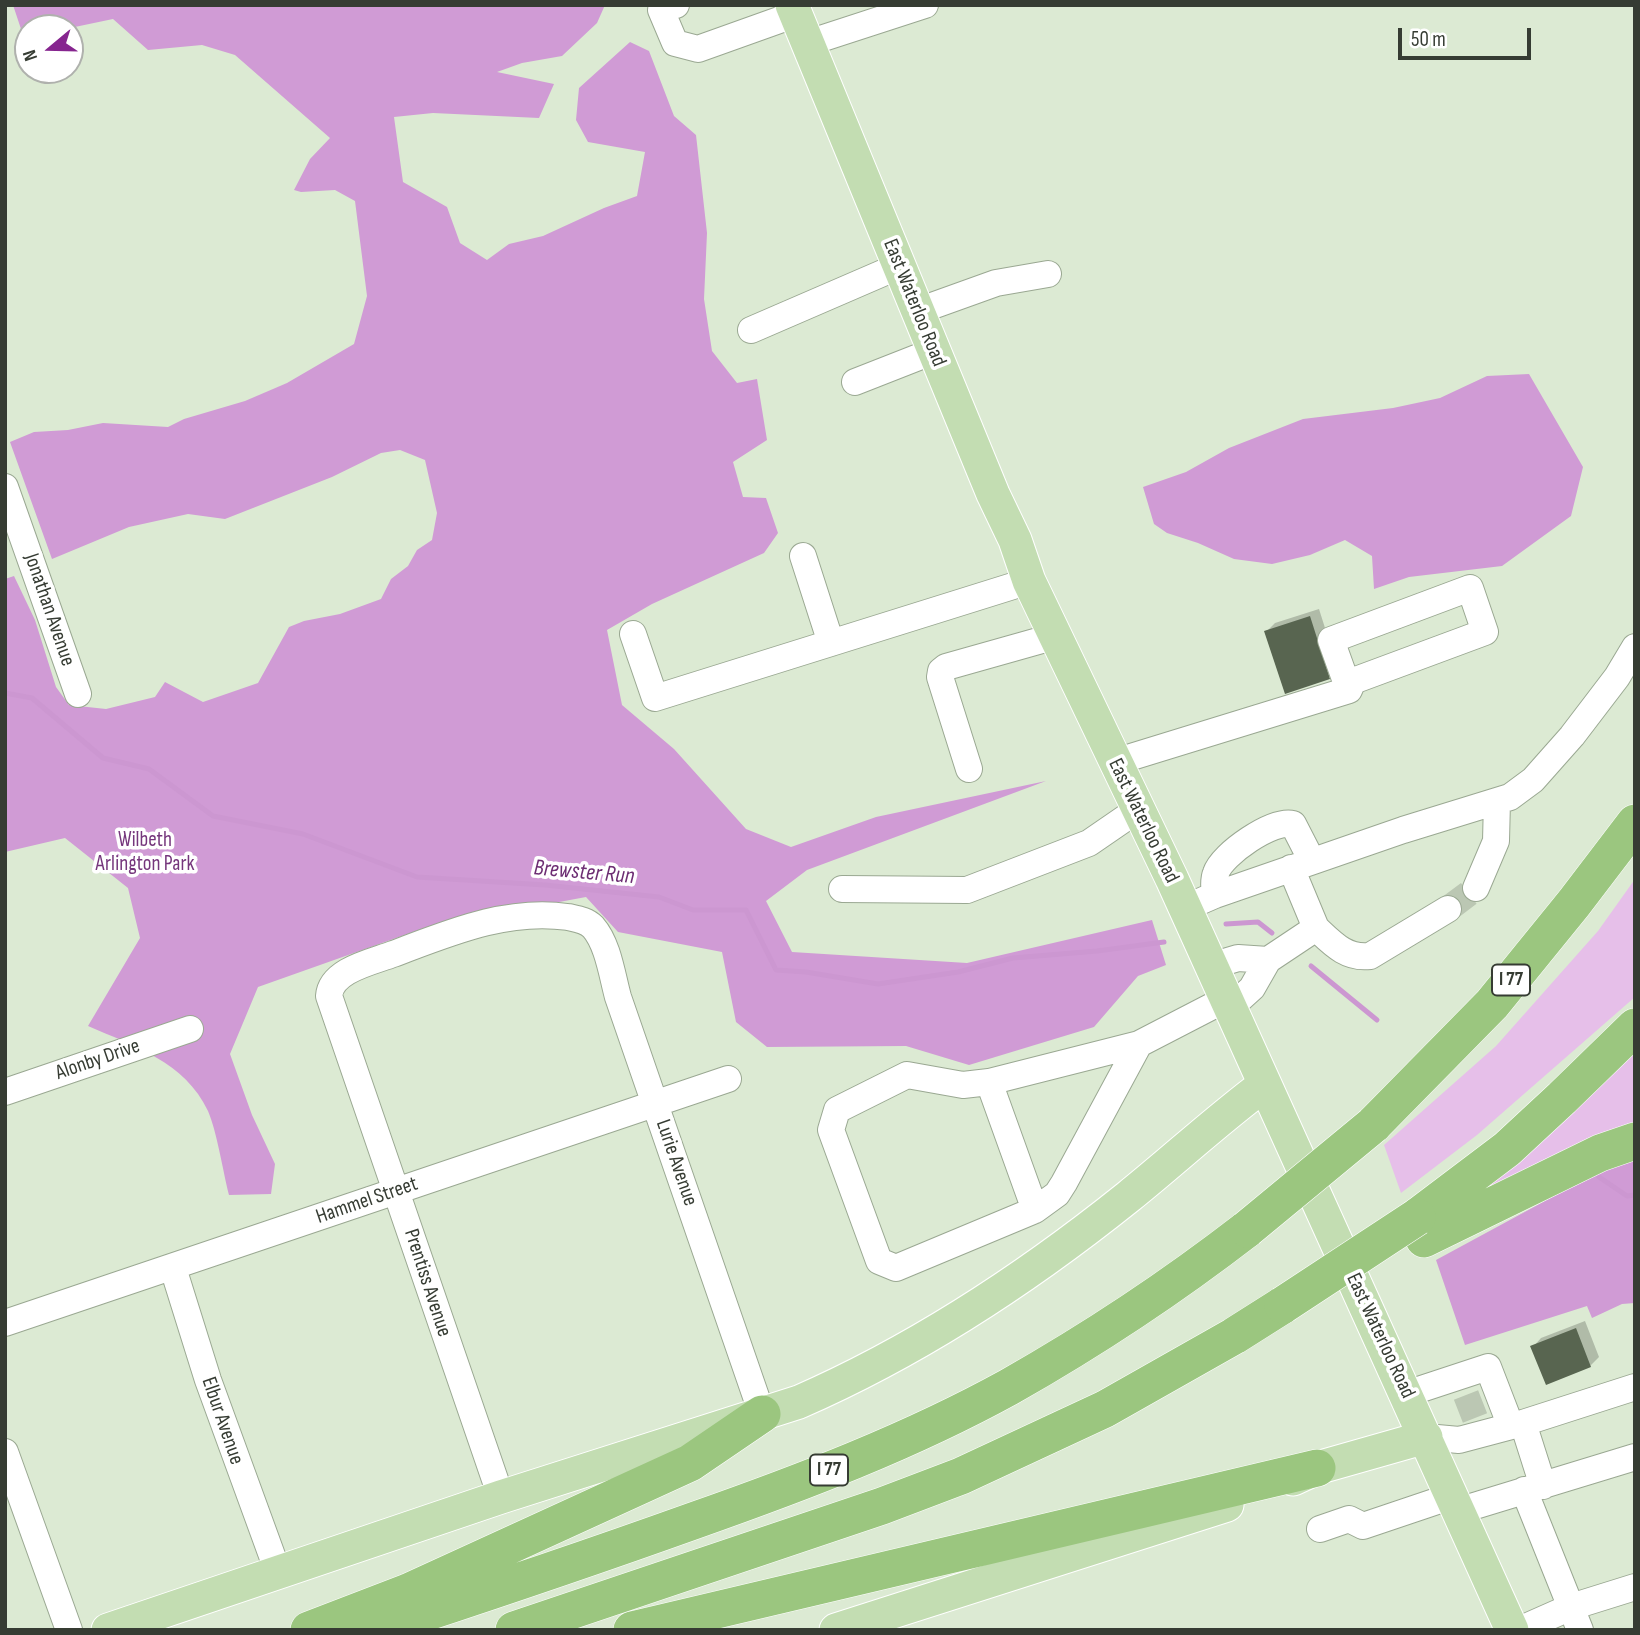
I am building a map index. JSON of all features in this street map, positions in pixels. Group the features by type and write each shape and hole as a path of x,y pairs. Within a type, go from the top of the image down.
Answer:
{"highway":[{"name":"I 77","path":"373,1630 530,1579 774,1493 943,1420 1008,1387 1115,1323 1208,1259 1373,1125 1492,1004 1635,823"},
{"path":"1421,1228 1635,1027"},
{"path":"1421,1228 1635,1141"},
{"name":"I 77","path":"514,1630 882,1506 961,1476 1050,1436 1285,1311 1421,1228"},
{"path":"309,1630 408,1592 690,1463 762,1414"},
{"path":"632,1630 1317,1468"}],"main road":[{"name":"East Waterloo Road","path":"799,21 934,351 1015,540 1029,582 1185,908 1512,1630"},
{"path":"108,1630 501,1497 799,1402 841,1383 919,1342 1042,1262 1107,1213 1264,1085"},
{"path":"837,1630 1260,1495 1317,1468 1426,1437"}],"street":[{"path":"676,5 661,10 675,43 698,48 799,21 925,5"},
{"path":"751,331 899,266"},
{"path":"918,311 996,283 1048,274"},
{"path":"855,382 934,351"},
{"name":"Jonathan Avenue","path":"5,487 78,694"},
{"path":"803,556 831,643"},
{"path":"633,634 655,698 1029,582"},
{"path":"1115,762 1349,690 1353,681 1485,632 1470,588 1331,640 1349,690"},
{"path":"969,769 940,677 941,671 946,667 1056,636"},
{"path":"1185,908 1215,895 1403,830 1510,797 1541,771 1572,736 1617,677 1635,647"},
{"path":"1475,888 1496,841 1497,801"},
{"path":"842,889 967,890 1088,843 1137,810"},
{"path":"1215,895 1216,871 1227,857 1242,844 1277,825 1293,824 1316,928 1347,954 1370,956 1448,909"},
{"name":"Prentiss Avenue","path":"501,1497 329,996 329,988 342,975 352,970 479,924 513,915 547,914 581,919"},
{"name":"Lurie Avenue","path":"581,919 592,926 606,952 618,997 762,1414"},
{"path":"1139,1044 1057,1194 1035,1210 896,1269 879,1261 831,1130 837,1110 907,1075 963,1085 989,1082 1139,1044 1228,1004 1252,988 1268,960 1316,928"},
{"path":"1211,966 1238,958 1268,960"},
{"name":"Alonby Drive","path":"5,1092 190,1029"},
{"name":"Hammel Street","path":"5,1323 728,1079"},
{"path":"989,1082 1035,1210"},
{"name":"Elbur Avenue","path":"173,1268 208,1380 278,1572"},
{"path":"1426,1437 1458,1440 1470,1405 1488,1367 1517,1424 1534,1488 1576,1618"},
{"path":"1406,1394 1470,1405 1517,1424 1635,1387"},
{"path":"5,1452 69,1630"},
{"path":"1320,1529 1349,1519 1363,1526 1455,1503 1534,1488 1635,1457"},
{"path":"1519,1630 1576,1618 1635,1587"}],"shaded area":[{"path":"1635,879 1635,997 1477,1135 1401,1193 1384,1145 1496,1046 1598,931"},
{"path":"1635,1032 1635,1130 1492,1199 1488,1175"}],"green space":[{"name":"Wilbeth Arlington Park","path":"13,5 605,5 597,23 562,56 522,63 497,72 554,84 539,118 433,113 394,117 403,182 447,207 460,243 487,260 509,244 543,236 637,196 645,152 588,142 576,120 579,88 630,42 649,51 674,116 696,135 707,233 704,299 712,351 737,383 757,379 767,440 733,462 743,497 766,498 778,533 764,553 652,604 607,630 622,705 674,749 746,829 791,847 876,817 1046,781 807,870 766,901 792,952 967,963 1152,920 1166,965 1138,976 1094,1027 969,1065 906,1046 767,1047 736,1022 722,952 618,932 586,897 430,926 258,987 230,1054 252,1115 275,1164 271,1194 229,1195 211,1120 198,1094 186,1080 157,1058 88,1026 140,938 128,888 65,838 5,852 5,579 14,576 35,620 56,687 69,705 106,709 155,697 165,682 203,702 258,683 289,627 304,621 340,614 381,599 391,579 408,566 417,550 432,540 437,513 425,460 400,450 381,453 332,477 225,519 188,514 129,527 52,559 10,442 34,432 68,430 103,423 168,427 184,419 245,401 287,383 354,344 367,296 355,201 335,190 294,190 310,159 330,138 235,55 202,45 148,50 113,19 84,25 84,14 16,14"},
{"path":"1529,374 1583,467 1571,516 1502,566 1409,577 1374,589 1372,556 1345,540 1310,555 1272,564 1234,559 1167,533 1154,524 1143,487 1186,472 1229,448 1303,419 1393,408 1440,398 1487,376"},
{"path":"1635,1157 1635,1303 1622,1304 1592,1318 1587,1306 1465,1345 1436,1260 1617,1162"}],"building":[{"path":"1310,616 1330,679 1285,694 1264,631"},
{"path":"1576,1328 1591,1367 1546,1385 1530,1346"}],"waterway":[{"name":"Brewster Run","path":"5,693 32,698 103,758 149,769 213,816 303,834 417,877 545,885 659,897 693,910 746,910 776,970 878,984 958,972 1013,958 1164,942"},
{"name":"Brewster Run","path":"1226,924 1258,922 1272,933"},
{"name":"Brewster Run","path":"1311,966 1377,1020"},
{"name":"Brewster Run","path":"1599,1177 1627,1196 1635,1195"}],"tunnel":[{"path":"1448,909 1476,888"},
{"path":"1466,1395 1475,1418"}]}
